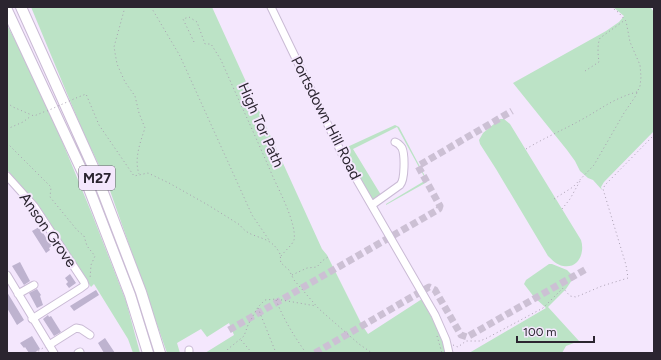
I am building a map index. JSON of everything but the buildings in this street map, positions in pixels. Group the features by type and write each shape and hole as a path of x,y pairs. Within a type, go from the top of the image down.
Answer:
{"highway":[{"name":"M27","path":"22,7 94,170 141,292 160,353"},
{"name":"M27","path":"7,10 83,173 130,295 148,353"}],"street":[{"name":"Portsdown Hill Road","path":"271,7 342,154 435,315 446,340 449,353"},
{"path":"372,205 400,185 403,181 403,152 400,145 394,142"},
{"name":"Anson Grove","path":"7,176 34,206 84,282 84,286"},
{"path":"7,275 32,319 54,353"},
{"path":"18,294 34,285"},
{"path":"32,319 84,286"},
{"path":"49,345 76,328 81,329 90,335"}],"path":[{"path":"125,7 114,47 117,64 125,82 135,96 139,113 145,128 136,166 139,175"},
{"path":"151,7 180,56 252,215 281,256 281,263 289,270 294,280 317,306 354,340 372,353"},
{"path":"554,199 573,187 594,165 637,92 641,82 640,65 630,42 628,26 625,19 611,7"},
{"name":"High Tor Path","path":"194,42 183,19 189,17 197,22 206,44 212,44 221,60 268,162 290,217 293,229 293,244 281,256"},
{"path":"585,71 599,62 598,52 600,38 625,19"},
{"path":"526,149 617,99 637,92"},
{"path":"7,102 13,107 34,116 86,94 99,125 134,176 148,173 169,183 240,225 251,235 270,242"},
{"path":"7,129 23,122 31,115"},
{"path":"446,340 458,347 466,341 484,339 543,308 563,288 570,296 576,297 602,286 628,278 626,265 603,189 605,185 654,135"},
{"path":"7,143 51,187 50,197 76,230 84,236 87,246 95,256 91,265 89,283 84,286"},
{"path":"562,209 580,180"},
{"path":"291,275 307,268 317,267 322,260 328,257"},
{"path":"225,353 244,336 258,307 265,300 276,299 317,306"},
{"path":"276,299 290,330 306,353"},
{"path":"258,307 276,353"},
{"path":"240,340 252,353"},
{"path":"35,353 49,345"}],"green space":[{"path":"31,7 212,7 322,249 327,255 368,334 422,299 439,332 446,353 205,353 234,335 229,323 207,337 201,329 177,343 180,353 167,353 107,182 83,132"},
{"path":"613,7 650,7 654,12 654,131 604,182 601,187 602,190 593,180 588,178 580,171 567,150 513,83 606,31 619,22 624,16"},
{"path":"7,25 24,57 60,136 92,214 126,301 140,353 133,353 128,339 94,284 91,287 39,206 7,170"},
{"path":"500,119 504,119 510,124 581,240 582,250 580,259 573,265 563,266 548,256 480,144 479,140 483,133"},
{"path":"395,125 399,127 427,180 427,182 386,205 426,180 397,127 353,149 381,195 373,202 345,154 348,154 350,150 345,148"},
{"path":"549,264 567,270 574,277 566,289 548,307 579,341 566,346 562,353 469,353 546,308 534,297 524,284 526,280"}],"tunnel":[{"path":"229,330 439,209 440,206 418,166 512,111"},
{"path":"315,353 429,287 435,290 461,335 467,337 588,268"}]}
